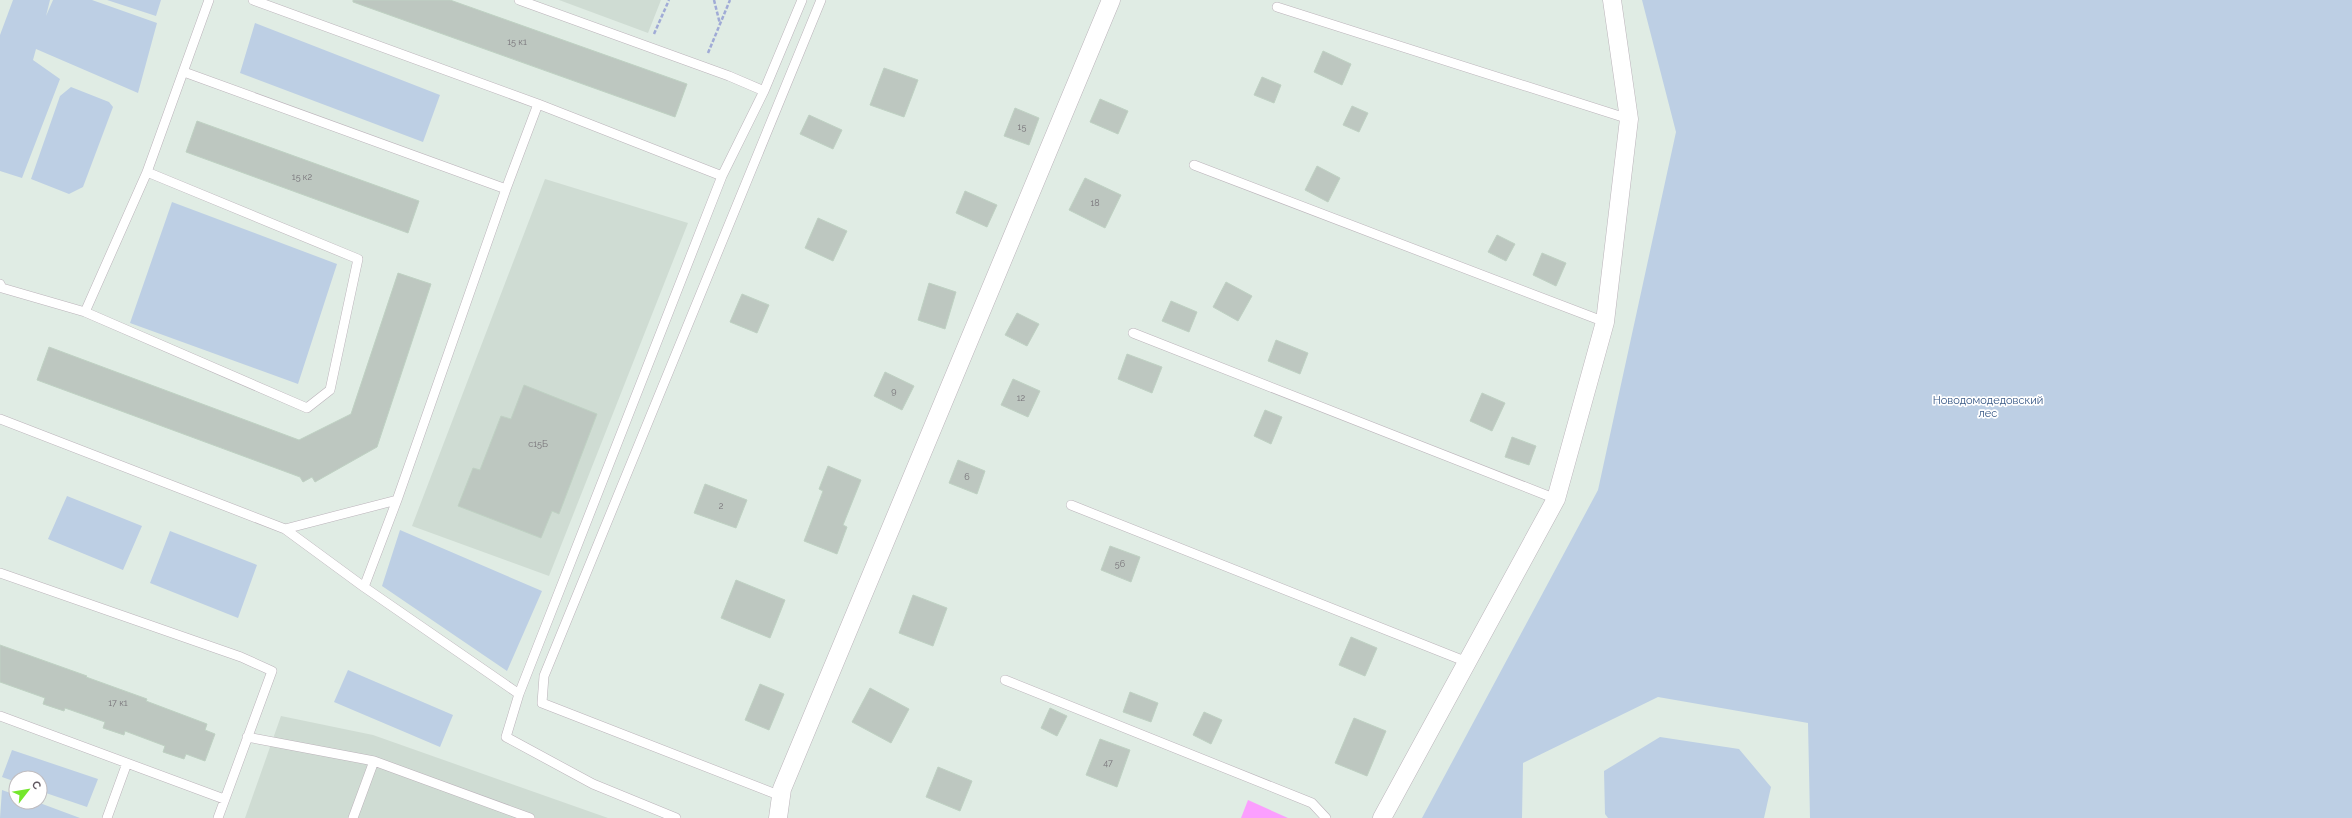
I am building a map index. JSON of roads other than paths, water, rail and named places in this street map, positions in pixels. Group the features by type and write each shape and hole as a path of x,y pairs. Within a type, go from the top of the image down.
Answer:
{"street":[{"path":"778,818 781,796 1111,0"},
{"path":"1382,818 1556,499 1605,322 1629,120 1612,0"}],"lane":[{"path":"85,312 147,172 209,0"},
{"path":"253,0 538,104 722,176"},
{"path":"519,0 764,91"},
{"path":"676,818 593,784 506,737 519,694 722,176 764,91 802,0"},
{"path":"781,796 542,703 544,676 821,0"},
{"path":"1277,7 1629,120"},
{"path":"184,72 506,189"},
{"path":"364,587 397,500 506,189 538,104"},
{"path":"1194,165 1605,322"},
{"path":"1,289 85,312 307,408 330,390 358,259 147,172"},
{"path":"1133,333 1556,499"},
{"path":"0,419 285,529 364,587 519,694"},
{"path":"285,529 397,500"},
{"path":"1071,505 1467,662"},
{"path":"0,573 241,657 272,671 218,818"},
{"path":"1005,680 1312,803 1326,818"},
{"path":"0,717 224,799"},
{"path":"247,737 374,761 530,818"},
{"path":"353,818 374,761"},
{"path":"107,818 127,763"}],"park label":[{"name":"Новодомодедовский лес","path":"1988,406"}]}
